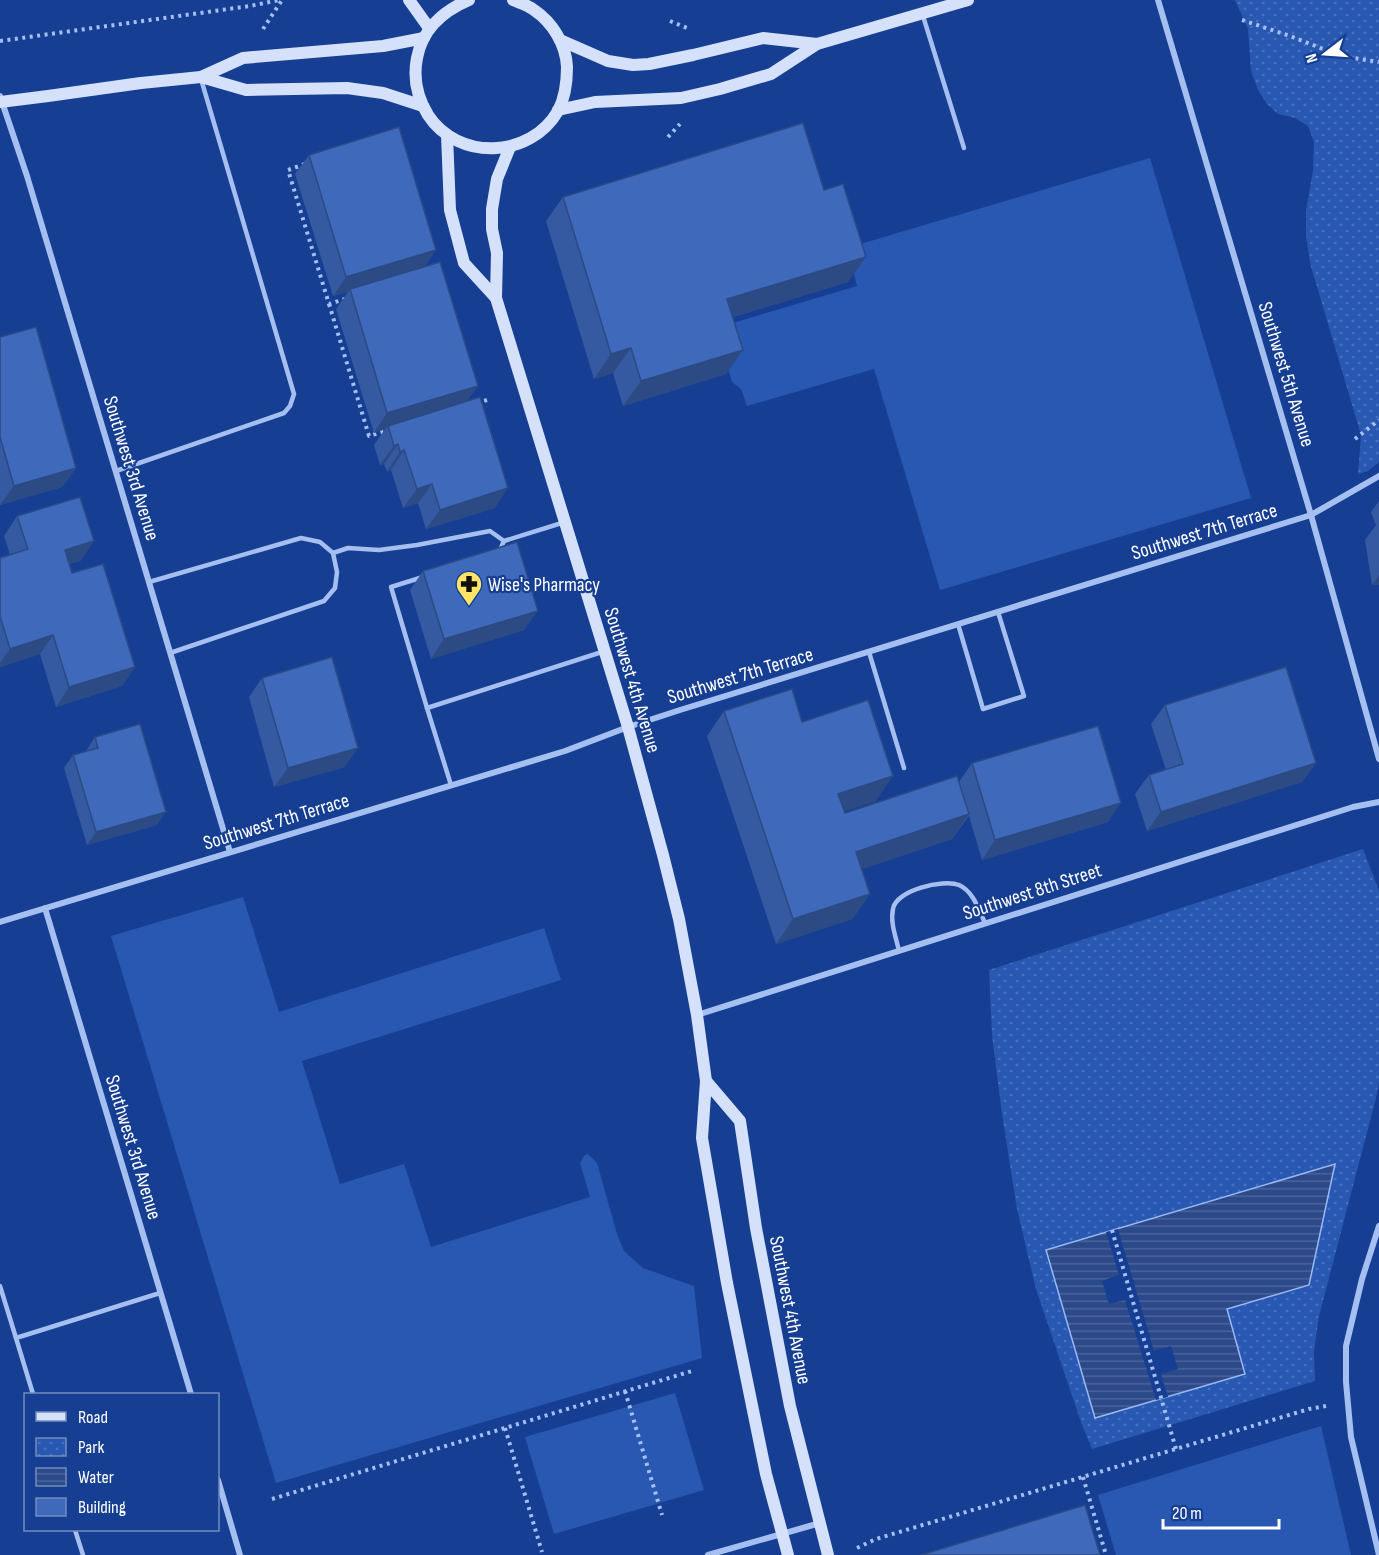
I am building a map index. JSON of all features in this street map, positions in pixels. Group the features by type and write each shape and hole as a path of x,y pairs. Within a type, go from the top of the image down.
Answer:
{"street":[{"path":"409,0 427,33"},
{"path":"469,0 454,6 439,17 427,33 418,49 415,68 416,87 423,106 433,122 447,135 466,145 488,150 510,147 538,134 558,110 566,87 567,63 560,40 549,23 533,9 513,0"},
{"path":"558,110 595,102 681,98 709,91 771,74 817,44 968,0"},
{"name":"Southwest 5th Avenue","path":"1158,0 1311,515 1379,759"},
{"path":"1,101 201,77 243,58 383,46 427,33"},
{"path":"560,40 608,61 633,65 693,56 763,38 817,44"},
{"path":"201,77 246,90 347,88 365,90 383,93 423,106"},
{"name":"Southwest 3rd Avenue","path":"1,101 21,156 230,852"},
{"name":"Southwest 4th Avenue","path":"447,135 450,210 464,263 496,298"},
{"name":"Southwest 4th Avenue","path":"510,147 497,179 492,209 492,229 497,253 496,298 628,727 679,919 697,1015 706,1081 702,1137 704,1149 729,1294 766,1474 788,1555"},
{"name":"Southwest 7th Terrace","path":"0,922 565,751 628,727 1311,515 1379,476"},
{"name":"Southwest 8th Street","path":"697,1015 1353,807 1379,802"},
{"name":"Southwest 3rd Avenue","path":"45,908 190,1393"},
{"name":"Southwest 4th Avenue","path":"706,1081 740,1121 762,1262 790,1407 828,1555"},
{"path":"1379,1226 1362,1279 1346,1346 1346,1382 1351,1437 1379,1555"},
{"path":"219,1483 240,1555"},
{"path":"708,1555 820,1523"}],"lane":[{"path":"922,13 964,148"},
{"path":"116,471 284,412 290,406 294,394 201,77"},
{"path":"488,556 499,552 504,541 565,522"},
{"path":"333,553 348,548 380,550 417,545 490,531 504,541"},
{"path":"149,582 301,538 320,542 333,553 338,572 335,588 324,601 170,653"},
{"path":"424,577 392,587 451,785"},
{"path":"958,624 983,709 1024,696 998,612"},
{"path":"427,708 605,651"},
{"path":"869,652 904,768"},
{"path":"899,951 892,924 893,907 901,897 919,888 940,884 958,885 971,896 985,923"},
{"path":"0,1286 32,1393"},
{"path":"16,1338 160,1293"},
{"path":"75,1531 83,1555"}],"path":[{"path":"0,41 279,0"},
{"path":"1242,20 1341,56 1379,62"},
{"path":"310,163 288,170 369,436 391,429"},
{"path":"329,304 351,297"},
{"path":"469,405 487,400"},
{"path":"1355,439 1379,420"},
{"path":"1112,1230 1176,1449"},
{"path":"272,1499 692,1371"},
{"path":"625,1391 662,1515"},
{"path":"858,1548 876,1539 1309,1409 1326,1406"},
{"path":"505,1428 542,1552"},
{"path":"1083,1477 1106,1555"},
{"path":"1095,1550 1104,1548"}],"green space":[{"path":"1235,0 1379,0 1379,462 1368,471 1358,474 1361,435 1310,263 1306,236 1306,210 1313,171 1314,142 1308,126 1295,118 1278,114 1267,104 1258,90 1251,71 1248,29"},
{"path":"1150,158 1251,498 940,590 874,369 747,406 741,389 732,382 716,328 857,286 847,248"},
{"path":"1363,849 1379,891 1379,1082 1319,1316 1314,1351 1315,1381 1092,1449 1036,1289 1017,1209 992,1035 989,970"},
{"path":"243,897 279,1012 544,928 561,980 302,1061 340,1184 404,1164 431,1247 590,1197 580,1163 588,1154 597,1163 624,1251 643,1268 694,1286 702,1358 276,1483 111,936"},
{"path":"675,1393 704,1490 554,1534 525,1437"},
{"path":"1321,1426 1351,1555 1116,1555 1098,1495"}],"water":[{"path":"1335,1164 1309,1285 1227,1309 1245,1374 1095,1418 1046,1250"}],"pier":[{"path":"1118,1229 1154,1351 1171,1346 1178,1369 1161,1374 1168,1397 1156,1400 1125,1300 1109,1304 1102,1281 1119,1275 1106,1232"}],"building":[{"path":"803,123 824,190 843,184 866,257 727,299 743,350 641,381 631,348 611,354 563,197"},
{"path":"399,127 436,250 346,277 309,155"},
{"path":"440,262 478,386 387,413 350,289"},
{"path":"36,327 76,468 14,486 0,437 0,337"},
{"path":"480,397 508,488 440,510 432,484 417,489 404,450 400,452 398,444 394,446 388,426"},
{"path":"80,497 94,541 65,550 72,573 103,564 135,667 69,687 53,635 10,649 0,616 0,558 28,549 17,516"},
{"path":"517,542 538,611 444,639 423,571"},
{"path":"332,657 358,748 288,768 262,678"},
{"path":"1286,667 1316,763 1161,812 1149,775 1183,764 1165,705"},
{"path":"792,689 802,722 868,700 893,776 838,794 845,813 957,776 969,814 856,852 870,894 793,919 724,711"},
{"path":"140,724 166,812 96,832 73,755 98,748 95,737"},
{"path":"1098,726 1121,803 995,840 972,763"},
{"path":"1085,1505 1100,1555 921,1555"}],"place":[{"name":"Wise's Pharmacy","path":"469,607"}]}
